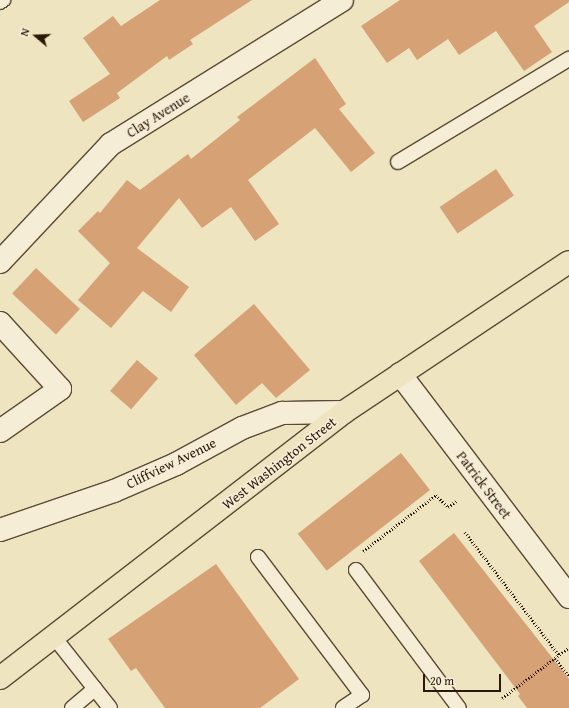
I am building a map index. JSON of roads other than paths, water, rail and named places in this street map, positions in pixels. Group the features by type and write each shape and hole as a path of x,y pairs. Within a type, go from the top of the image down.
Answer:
{"main road":[{"name":"West Washington Street","path":"0,678 344,412 569,262"}],"street":[{"name":"Clay Avenue","path":"0,262 111,144 342,0"},
{"path":"0,323 60,389 0,431"},
{"name":"Patrick Street","path":"400,374 569,597"},
{"name":"Cliffview Avenue","path":"0,530 114,491 176,464 242,428 282,413 344,412"}],"lane":[{"path":"0,2 4,0"},
{"path":"398,162 569,59"},
{"path":"258,557 362,695 343,708"},
{"path":"356,570 459,708"},
{"path":"54,637 110,708"},
{"path":"72,708 95,689"}]}
